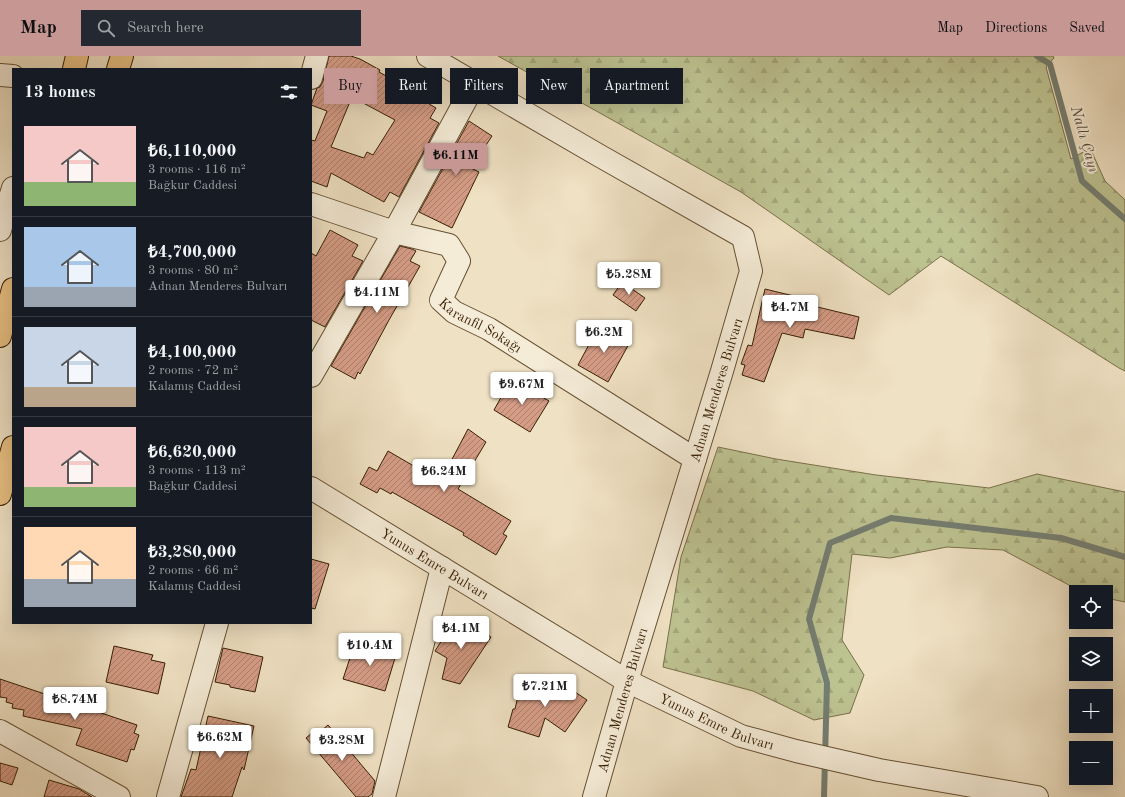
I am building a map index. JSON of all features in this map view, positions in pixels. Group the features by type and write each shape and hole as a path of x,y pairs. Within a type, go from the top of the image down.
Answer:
{"main road":[{"path":"74,68 77,56"},
{"path":"118,68 122,56"},
{"path":"0,336 12,293"},
{"path":"0,494 12,451"}],"street":[{"path":"312,74 317,56"},
{"name":"Adnan Menderes Bulvarı","path":"428,56 450,69"},
{"path":"0,75 12,76"},
{"path":"312,374 394,232 464,104"},
{"name":"Adnan Menderes Bulvarı","path":"511,104 743,237 751,271 627,681 594,797"},
{"path":"0,230 12,191"},
{"name":"Karanfil Sokağı","path":"312,204 394,232 449,245 459,261 441,300 454,312 489,329 695,459"},
{"name":"Yunus Emre Bulvarı","path":"312,489 627,681 741,736 796,751 879,770 1037,797"},
{"path":"384,797 442,568"},
{"path":"168,797 217,624"},
{"path":"0,731 119,797"}],"green space":[{"path":"498,56 1053,56 1054,58 1046,67 1071,159 1090,148 1105,181 1125,200 1125,371 941,256 889,295 741,192 582,103 582,68 526,68 526,72"},
{"path":"718,447 776,459 876,475 989,488 1037,474 1125,492 1125,602 1113,599 1113,585 1069,585 1003,550 947,547 890,558 852,554 842,640 864,675 850,713 814,720 753,691 663,667 681,557"}],"building":[{"path":"329,56 351,56 376,68 326,68"},
{"path":"377,68 380,70 379,72 385,75 385,104 429,104 436,108 430,118 439,123 399,197 390,192 384,202 331,173 327,187 312,181 312,140 315,141 327,111 312,105 317,88 320,87 324,77 324,104 349,104 331,147 364,158 367,152 373,155 395,120 365,104 377,104"},
{"path":"469,121 492,136 471,168 479,172 452,228 419,212"},
{"path":"330,230 358,245 352,256 363,261 325,327 312,320 312,254 316,256"},
{"path":"400,246 416,251 410,261 420,266 360,374 358,372 355,379 331,366"},
{"path":"622,282 645,298 636,311 613,295"},
{"path":"765,289 802,298 801,303 859,317 854,339 805,329 803,338 782,333 764,382 742,375 745,365 741,364 748,345 752,346"},
{"path":"599,326 630,342 608,382 578,365"},
{"path":"515,381 549,401 530,432 494,410 504,392 507,394"},
{"path":"468,429 486,442 458,489 511,521 503,534 507,536 496,555 463,535 464,533 392,492 391,494 380,488 377,493 360,484 369,467 377,471 388,451 431,476 440,461 449,465"},
{"path":"312,559 329,564 315,609 312,608"},
{"path":"463,619 491,637 460,684 442,679 447,658 435,651 454,621 460,625"},
{"path":"368,643 390,650 388,656 395,658 385,691 343,679 354,646 366,650"},
{"path":"114,646 153,655 151,660 165,663 158,694 106,682"},
{"path":"223,648 263,657 255,692 230,687 230,685 215,682"},
{"path":"0,679 137,725 134,733 139,735 134,750 131,749 127,762 76,745 82,729 23,716 24,710 12,708 13,704 6,702 7,698 0,697"},
{"path":"557,680 587,700 565,732 545,718 539,737 508,727 513,709 515,709 521,683 547,689 549,685 552,687"},
{"path":"208,716 254,726 244,770 242,767 232,797 181,797 191,769 196,770"},
{"path":"328,725 375,781 372,794 368,797 356,797 306,738 318,728 321,731"},
{"path":"0,763 18,768 12,785 0,781"},
{"path":"49,780 79,789 92,797 44,797"}],"waterway":[{"name":"Nallı Çayı","path":"1037,56 1050,64 1082,181 1125,219"},
{"path":"824,797 827,683 809,619 830,543 891,518 1061,538 1125,557"}]}
